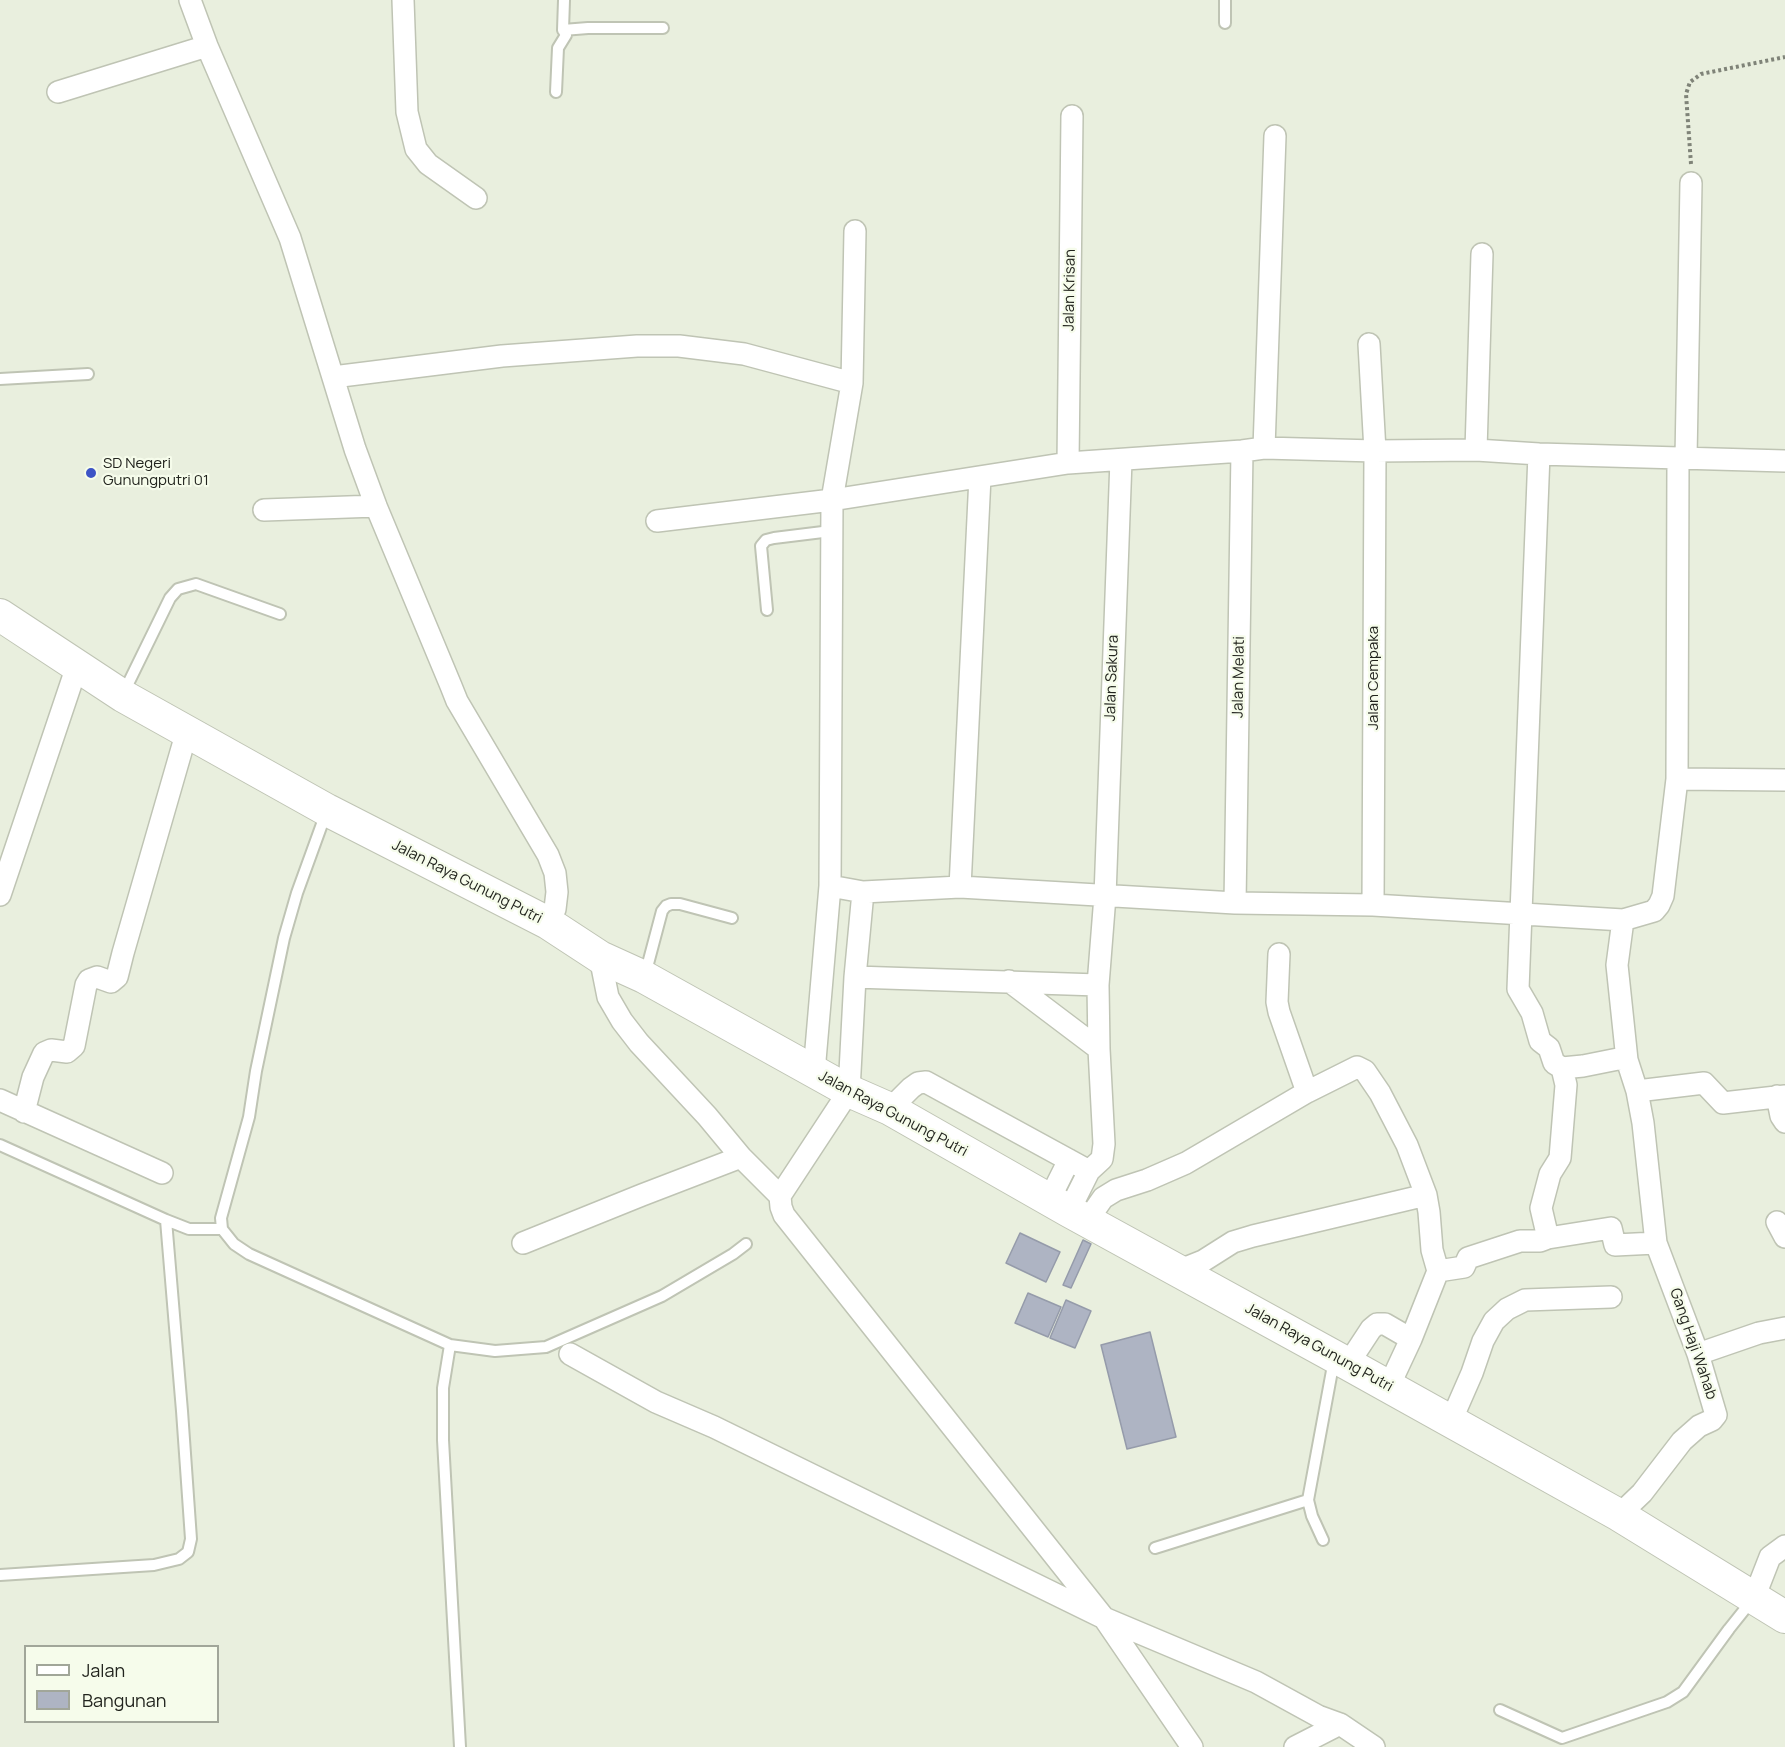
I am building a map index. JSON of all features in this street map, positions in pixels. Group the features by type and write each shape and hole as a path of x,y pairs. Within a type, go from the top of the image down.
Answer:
{"main road":[{"name":"Jalan Raya Gunung Putri","path":"0,615 123,696 327,810 548,923 600,957 644,977 849,1091 890,1109 1068,1211 1389,1386 1619,1515 1785,1617"}],"street":[{"path":"190,0 207,46 290,238 355,449 376,506 457,701 548,855 555,873 557,892 555,909 548,923"},
{"path":"403,0 407,112 416,149 428,164 476,198"},
{"path":"58,92 207,46"},
{"name":"Jalan Krisan","path":"1068,463 1072,116"},
{"path":"1264,448 1275,136"},
{"path":"830,886 863,892 960,887 1235,903 1373,905 1623,920 1654,911 1663,896 1677,779 1682,458 1691,183"},
{"path":"814,1072 830,886 832,500 852,383 855,231"},
{"path":"1476,450 1482,254"},
{"name":"Jalan Cempaka","path":"1369,344 1375,451 1373,905"},
{"path":"333,377 502,356 625,347 679,346 744,354 852,383"},
{"path":"657,521 832,500 1068,463 1242,452 1264,448 1375,451 1476,450 1785,461"},
{"name":"Jalan Melati","path":"1235,903 1242,452"},
{"path":"1539,454 1518,989 1532,1013 1540,1041 1549,1048 1554,1063 1562,1068 1618,1059 1627,1060"},
{"name":"Jalan Sakura","path":"1068,1211 1089,1171 1102,1159 1104,1144 1098,985 1105,896 1120,460"},
{"path":"960,887 980,477"},
{"path":"264,510 376,506"},
{"path":"0,895 77,666"},
{"path":"24,1112 33,1077 44,1053 51,1050 67,1052 74,1046 86,985 93,978 97,977 111,982 117,977 187,731"},
{"path":"1677,779 1785,780"},
{"path":"863,892 855,977 849,1091 780,1196 784,1215 1104,1618 1192,1747"},
{"name":"Gang Haji Wahab","path":"1619,1515 1642,1493 1682,1441 1716,1415 1698,1354 1656,1243 1643,1124 1637,1091 1627,1060 1617,965 1623,920"},
{"path":"1279,954 1277,1002 1279,1012 1307,1092"},
{"path":"600,957 608,997 622,1021 741,1157 780,1196"},
{"path":"855,977 1098,985"},
{"path":"1009,981 1099,1049"},
{"path":"1069,1160 1068,1211 1186,1163 1307,1092 1355,1067 1363,1069 1380,1093 1407,1145 1426,1195 1432,1250 1438,1270 1411,1339 1389,1386"},
{"path":"1548,1238 1541,1208 1550,1174 1560,1158 1566,1084 1562,1068"},
{"path":"890,1109 911,1088 918,1083 926,1082 1089,1171"},
{"path":"1637,1091 1704,1083 1723,1103 1781,1096 1781,1116 1785,1122"},
{"path":"0,1100 162,1173"},
{"path":"523,1243 741,1157"},
{"path":"1178,1271 1203,1261 1233,1242 1426,1195"},
{"path":"1438,1270 1464,1267 1468,1258 1520,1241 1540,1241 1611,1228 1615,1245 1656,1243"},
{"path":"1450,1421 1472,1373 1483,1341 1494,1321 1508,1309 1525,1300 1611,1297"},
{"path":"1341,1360 1377,1324 1384,1324 1411,1339"},
{"path":"1698,1354 1759,1333 1785,1328"},
{"path":"570,1354 656,1402 714,1427 1104,1618 1256,1682 1318,1716 1340,1725 1374,1747"},
{"path":"1754,1598 1770,1557 1785,1546"},
{"path":"1295,1747 1340,1725"}],"lane":[{"path":"556,92 558,48 566,35 563,30 564,0"},
{"path":"1225,0 1225,23"},
{"path":"563,30 663,28"},
{"path":"0,379 88,374"},
{"path":"766,610 761,546 766,540 774,538 831,531"},
{"path":"123,696 170,598 178,589 196,584 280,614"},
{"path":"327,810 297,893 284,938 256,1071 249,1117 221,1218 222,1229 234,1244 249,1254 450,1345 495,1351 546,1347 662,1296 746,1244"},
{"path":"644,977 662,911 666,906 680,904 732,918"},
{"path":"0,1145 189,1229 222,1229"},
{"path":"0,1575 154,1565 179,1559 188,1552 191,1539 166,1220"},
{"path":"450,1345 442,1389 442,1440 460,1747"},
{"path":"1323,1540 1311,1516 1308,1500 1341,1360"},
{"path":"1155,1548 1308,1500"},
{"path":"1500,1710 1562,1738 1667,1702 1683,1692 1754,1598"}],"path":[{"path":"1691,183 1686,94 1690,82 1701,75 1785,57"}],"building":[{"path":"1020,1233 1060,1252 1046,1282 1006,1263"},
{"path":"1083,1240 1091,1244 1071,1288 1063,1285"},
{"path":"1028,1293 1061,1307 1048,1337 1015,1323"},
{"path":"1066,1300 1091,1311 1075,1348 1050,1338"},
{"path":"1150,1332 1176,1437 1127,1449 1101,1345"}],"place":[{"name":"SD Negeri Gunungputri 01","path":"91,473"}]}
